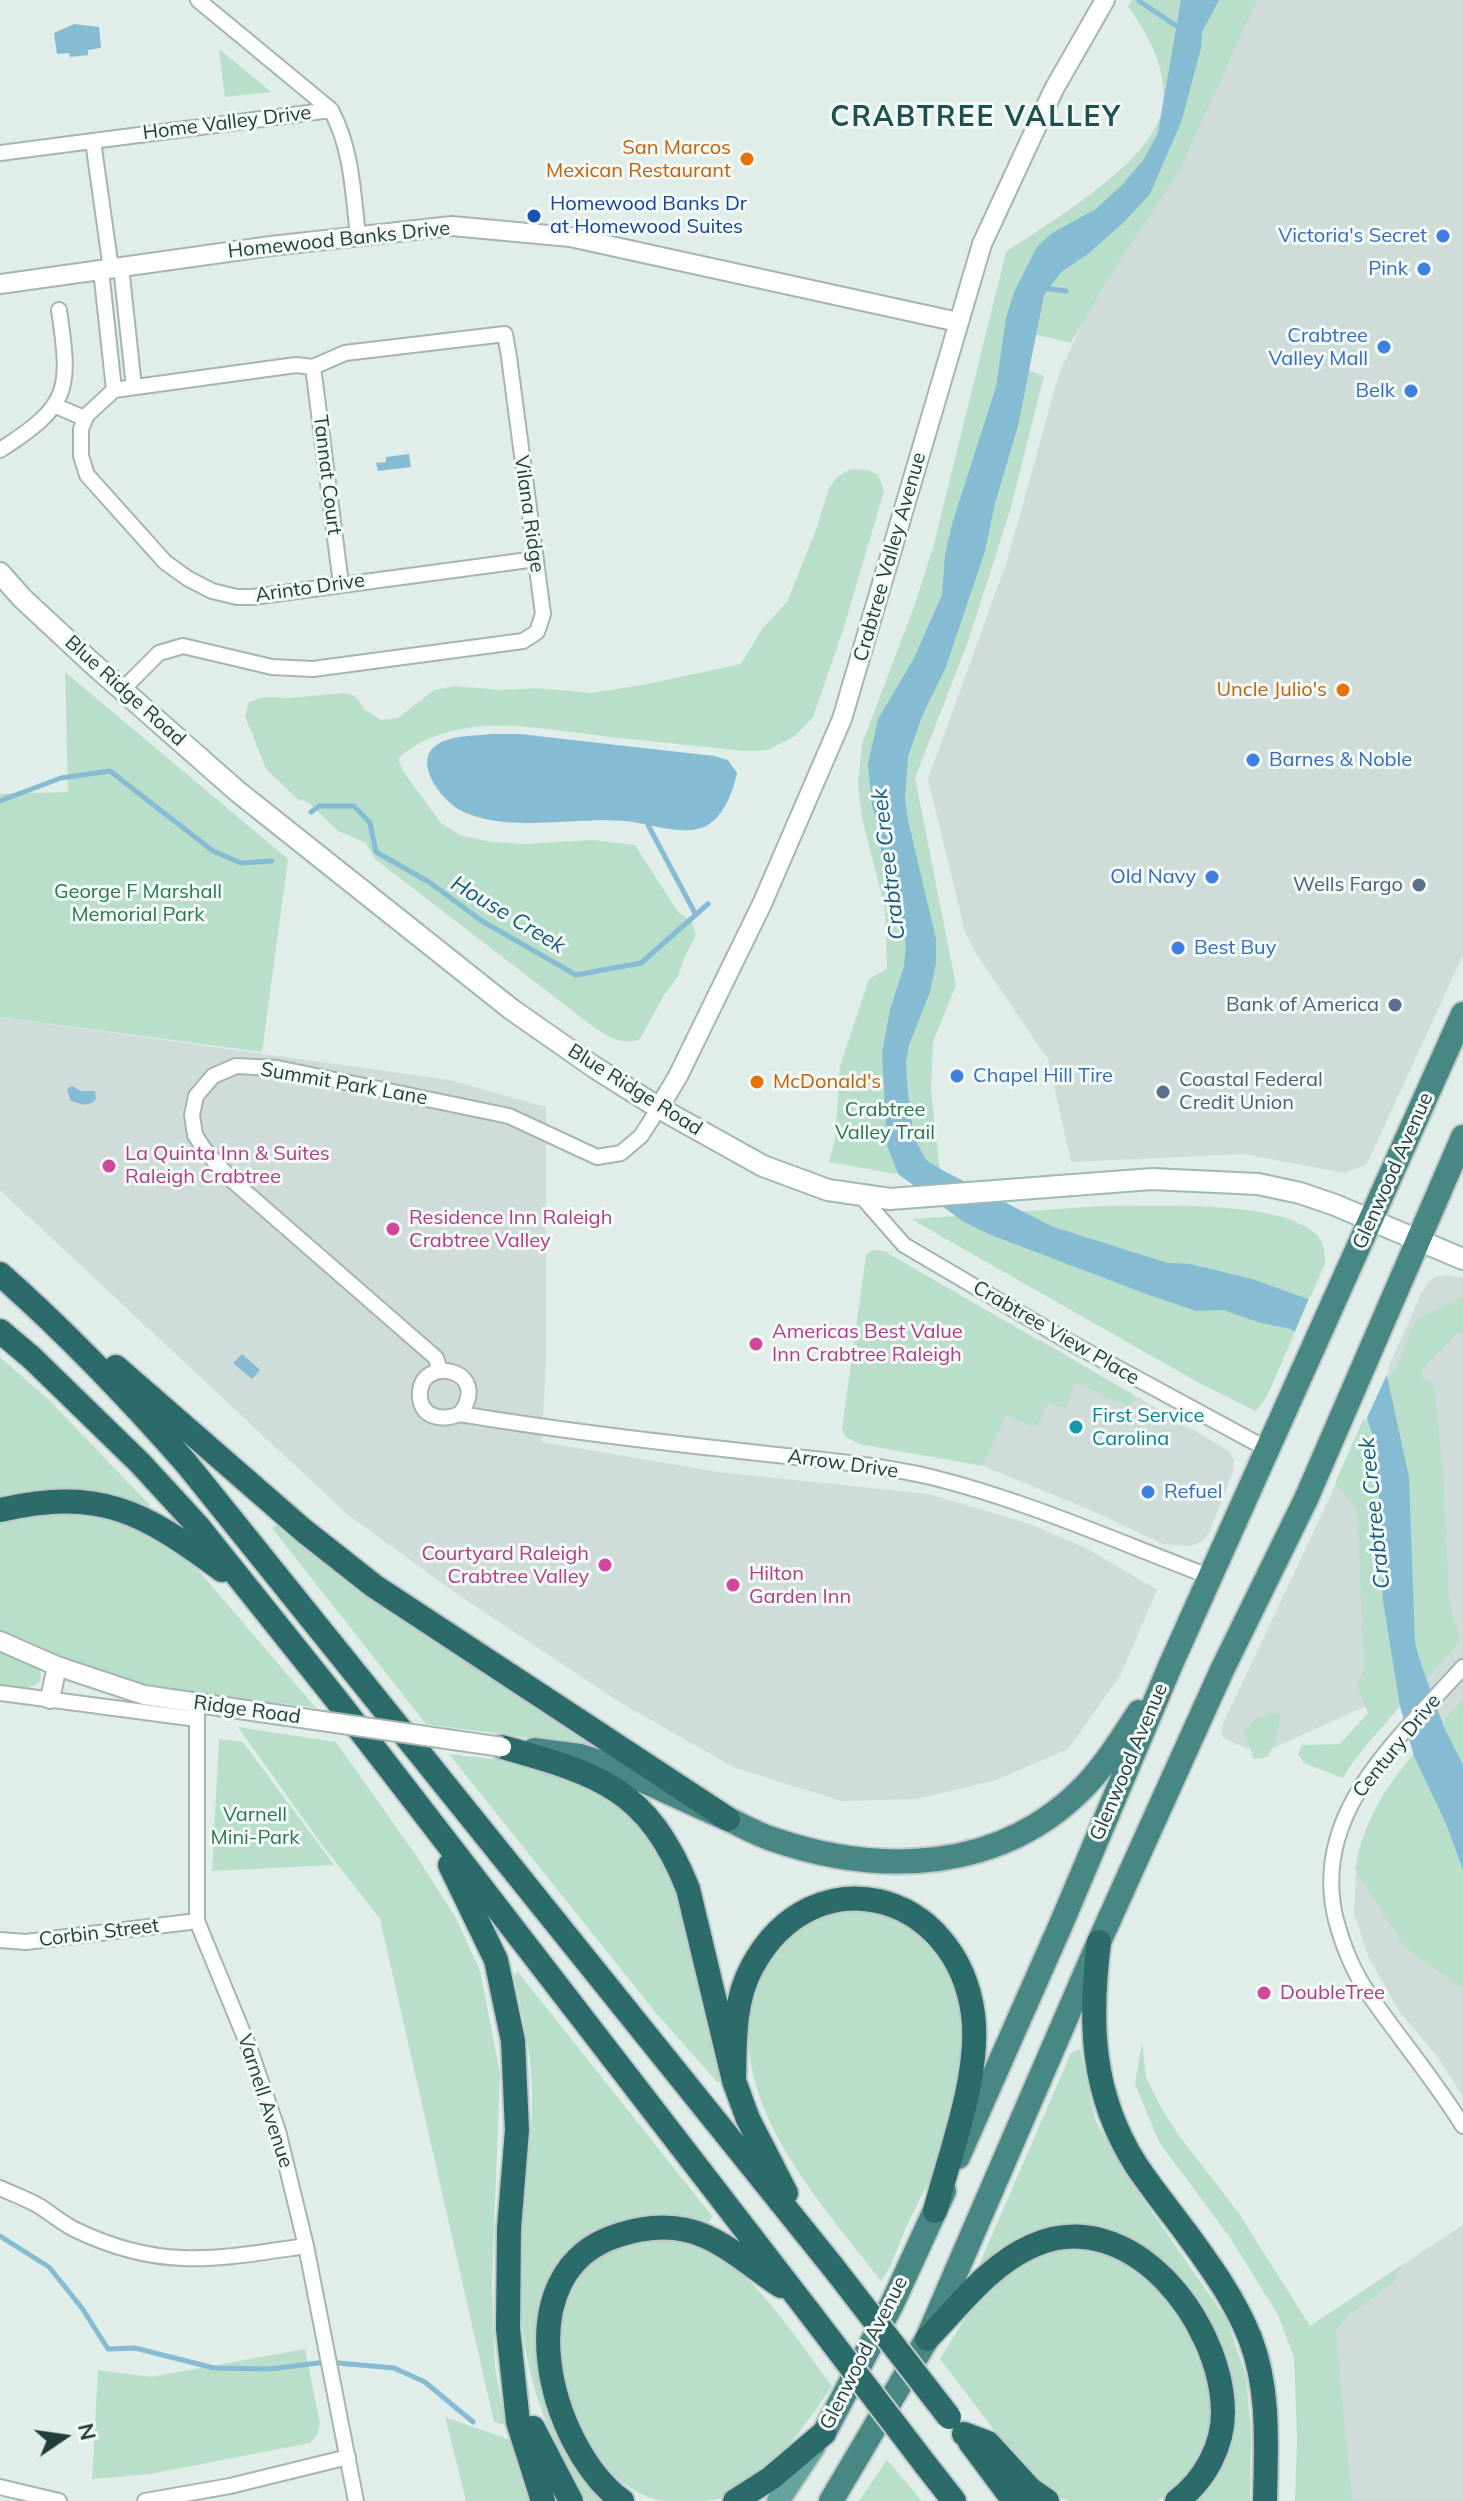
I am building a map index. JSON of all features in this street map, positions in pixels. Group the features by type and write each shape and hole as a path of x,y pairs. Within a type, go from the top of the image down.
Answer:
{"highway":[{"name":"Glenwood Avenue","path":"824,2433 892,2304 935,2211 1056,1937 1171,1664 1463,1014"},
{"path":"831,2501 927,2339 1099,1942 1222,1670 1326,1452 1463,1137"},
{"path":"0,1274 118,1386 186,1463 692,2095 809,2236 1014,2501"},
{"path":"41,1310 143,1389 303,1530 374,1586 728,1819"},
{"path":"0,1331 140,1463 197,1525 954,2501"},
{"path":"0,1510 54,1500 114,1508 170,1532 248,1589"},
{"path":"502,1747 553,1751 606,1764 769,1838 831,1857 866,1862 940,1859 995,1844 1044,1819 1082,1789 1118,1743 1171,1664"},
{"path":"502,1747 575,1768 600,1779 633,1801 660,1832 680,1869 693,1908 734,2081 748,2119 809,2236"},
{"path":"426,1818 496,1960 513,2041 517,2130 507,2296 518,2422 543,2501"},
{"path":"734,2081 740,1999 752,1967 773,1937 814,1908 842,1900 883,1901 913,1914 941,1938 960,1970 973,2013 975,2036 970,2078 935,2211"},
{"path":"1099,1942 1095,1975 1095,2028 1098,2075 1105,2101 1137,2166 1225,2289 1249,2335 1258,2366 1265,2418 1265,2501"},
{"path":"622,2501 602,2485 582,2459 566,2427 554,2389 549,2347 551,2317 561,2286 576,2263 586,2253 614,2237 651,2228 687,2230 714,2241 804,2305"},
{"path":"927,2339 990,2274 1033,2245 1057,2239 1088,2238 1131,2252 1162,2276 1185,2305 1205,2343 1219,2384 1223,2410 1217,2444 1200,2479 1177,2501"},
{"path":"512,2361 538,2442 571,2501"},
{"path":"957,2426 988,2443 1031,2490 1047,2501"},
{"path":"735,2501 771,2478 824,2433"}],"main road":[{"name":"Blue Ridge Road","path":"0,573 22,598 237,791 445,957 534,1025 659,1108 763,1166 828,1190 890,1199 1152,1179 1258,1184 1300,1193 1418,1238 1463,1259"},
{"name":"Glenwood Avenue","path":"778,2501 824,2433"}],"street":[{"name":"Home Valley Drive","path":"198,0 331,110"},
{"name":"Crabtree Valley Avenue","path":"659,1108 678,1076 762,904 842,719 982,244 1054,89 1105,0"},
{"name":"Home Valley Drive","path":"0,153 331,110"},
{"path":"331,110 342,130 350,165 358,236"},
{"path":"93,141 111,269 134,387"},
{"name":"Homewood Banks Drive","path":"0,284 452,226 570,237 958,322"},
{"path":"56,406 84,418 114,390 111,269"},
{"path":"0,450 33,429 56,406 63,387 65,366 59,310"},
{"name":"Vilana Ridge","path":"114,390 296,365 313,367 345,353 505,334 542,620 537,632 523,641 302,670 272,667 183,646 159,653 123,689"},
{"name":"Tannat Court","path":"313,367 341,584"},
{"name":"Arinto Drive","path":"84,418 80,446 87,475 165,562 212,591 246,597 536,559"},
{"name":"Summit Park Lane","path":"440,1370 436,1358 233,1181 206,1152 195,1135 192,1115 196,1096 204,1086 213,1076 236,1066 277,1068 509,1116 597,1157 621,1153 641,1136 659,1108"},
{"name":"Crabtree View Place","path":"861,1196 904,1245 1130,1376 1267,1449"},
{"path":"440,1370 453,1371 464,1379 469,1391 468,1404 460,1414"},
{"name":"Arrow Drive","path":"440,1370 422,1383 420,1395 422,1405 432,1416 446,1420 460,1414 571,1433 867,1466 928,1477 1068,1519 1211,1577"},
{"name":"Ridge Road","path":"0,1641 57,1666 197,1711"},
{"path":"50,1699 57,1666"},
{"name":"Century Drive","path":"1463,1667 1384,1755 1355,1794 1338,1834 1330,1884 1334,1910 1351,1964 1463,2126"},
{"name":"Ridge Road","path":"0,1693 197,1711 239,1709 502,1747"},
{"name":"Varnell Avenue","path":"197,1711 197,1921 250,2050 278,2131 306,2246 356,2501"},
{"name":"Corbin Street","path":"0,1940 26,1942 197,1921"},
{"path":"0,2188 39,2206 73,2229 125,2250 179,2260 232,2257 306,2246"},
{"path":"145,2501 230,2486 348,2457"},
{"path":"0,2487 59,2501"}],"shaded area":[{"path":"1254,0 1463,0 1463,955 1367,1164 1345,1173 1244,1154 1071,1162 1048,1059 977,955 965,932 928,779 1007,561 1059,374 1115,253"},
{"path":"0,1017 449,1080 546,1107 546,1358 542,1442 718,1472 929,1494 1030,1524 1088,1549 1157,1590 1120,1676 1068,1749 996,1780 917,1799 841,1801 733,1767 621,1703 460,1596 347,1514 0,1190"},
{"path":"1448,1275 1463,1278 1463,1775 1419,1682 1260,1754 1223,1738 1221,1728 1338,1480 1421,1294 1429,1281"},
{"path":"1039,1339 1229,1451 1234,1460 1233,1471 1209,1533 1202,1541 1191,1546 1163,1544 983,1466"},
{"path":"1356,1870 1406,1949 1463,1989 1463,2097 1437,2056 1399,2011 1368,1956 1354,1913"},
{"path":"1463,2225 1463,2501 1334,2501 1310,2326"}],"green space":[{"name":"Crabtree Valley Trail","path":"1132,0 1257,0 1179,171 1117,264 1071,343 1033,334 1022,368 1044,376 1011,507 968,642 915,778 956,985 933,1042 931,1089 940,1174 897,1171 896,1174 829,1162 835,1140 840,1066 869,979 887,969 885,908 862,818 858,784 862,744 915,604 934,544 1006,252 1072,208 1120,170 1140,150 1154,129 1162,109 1160,67 1150,42 1128,6"},
{"path":"219,49 271,92 225,97"},
{"path":"851,469 868,470 878,475 884,491 844,627 813,717 795,736 767,750 744,751 528,727 473,727 446,732 421,742 398,758 403,771 441,823 460,835 491,842 524,844 591,840 635,845 678,912 692,922 696,935 678,976 640,1039 621,1041 591,1025 375,859 366,843 338,831 309,803 296,798 266,769 245,716 249,702 264,697 345,693 355,696 365,710 381,720 398,718 434,690 455,686 592,693 741,664 762,629 787,602 829,488 838,476"},
{"name":"George F Marshall Memorial Park","path":"65,672 288,859 262,1052 0,1017 0,794 68,792"},
{"path":"1103,1206 1242,1209 1294,1221 1319,1238 1325,1264 1267,1396 1256,1411 1199,1383 911,1219"},
{"path":"872,1250 884,1251 1135,1396 1130,1408 1076,1382 1065,1408 1048,1402 1036,1428 1006,1415 983,1466 859,1444 846,1437 842,1429 866,1255"},
{"path":"1463,1297 1463,1332 1457,1334 1422,1369 1422,1377 1434,1384 1443,1472 1449,1600 1460,1642 1409,1697 1398,1691 1400,1706 1343,1778 1304,1763 1298,1754 1302,1745 1340,1744 1368,1713 1357,1687 1364,1669 1357,1511 1335,1483 1367,1411 1397,1367 1416,1319"},
{"path":"0,1357 48,1399 150,1505 146,1509 0,1501"},
{"path":"83,1508 129,1520 180,1549 316,1708 163,1691 92,1670 0,1632 0,1519"},
{"path":"278,1523 592,1739 589,1746 426,1724 272,1528"},
{"path":"0,1645 35,1662 41,1674 40,1682 28,1689 0,1686"},
{"path":"1463,1699 1463,1989 1406,1949 1355,1870 1361,1843 1382,1797 1411,1757"},
{"path":"1281,1712 1278,1734 1268,1757 1254,1759 1244,1733 1259,1717"},
{"path":"238,1727 336,1742 455,1916 480,1971 500,2073 492,2284 495,2369 506,2425 494,2422 380,1919 320,1842"},
{"name":"Varnell Mini-Park","path":"219,1739 243,1742 334,1865 212,1871"},
{"path":"449,1754 554,1766 630,1808 680,1888 724,2079 717,2082 656,2013"},
{"path":"862,1906 903,1917 952,1969 966,2035 953,2120 931,2177 881,2281 828,2213 777,2136 759,2096 750,2054 751,2012 765,1969 773,1955 804,1925 831,1913"},
{"path":"518,1972 712,2216 706,2227 591,2240 541,2359 613,2501 587,2501 569,2471 542,2412 526,2352 520,2253 531,2135 532,2080 514,1975"},
{"path":"1142,2042 1146,2077 1160,2106 1238,2212 1310,2326 1402,2265 1394,2282 1349,2315 1336,2330 1352,2501 1295,2501 1297,2439 1294,2357 1278,2315 1231,2239 1159,2142 1135,2084"},
{"path":"1080,2049 1096,2122 1131,2182 1227,2320 1246,2376 1251,2431 1250,2501 1194,2501 1231,2412 1176,2277 1127,2237 1082,2226 1023,2241 987,2265 979,2265 1071,2053"},
{"path":"633,2239 684,2240 705,2247 727,2261 767,2300 832,2386 797,2435 771,2464 740,2489 722,2498 656,2500 626,2485 601,2461 581,2432 567,2399 560,2363 561,2328 569,2295 590,2262"},
{"path":"1053,2248 1113,2251 1173,2300 1198,2342 1209,2379 1212,2432 1199,2464 1173,2492 1156,2501 1069,2501 1051,2494 1026,2472 940,2359 978,2297 1019,2260"},
{"path":"305,2349 320,2424 317,2435 310,2443 150,2474 92,2479 98,2370 151,2377"},
{"path":"445,2417 516,2442 536,2501 466,2501"},
{"path":"887,2460 922,2501 859,2501"}],"water":[{"name":"Crabtree Creek","path":"1181,0 1219,0 1202,32 1201,48 1182,120 1150,194 1088,254 1061,272 1044,295 1018,426 995,503 985,551 946,667 922,716 908,757 905,797 908,820 936,939 936,963 930,992 909,1045 906,1062 913,1131 926,1160 1053,1227 1168,1263 1190,1264 1252,1279 1322,1304 1380,1356 1409,1477 1415,1643 1444,1727 1463,1765 1463,1870 1447,1826 1414,1756 1400,1706 1383,1601 1377,1448 1365,1412 1326,1356 1291,1329 1223,1310 1196,1311 991,1235 964,1222 898,1174 887,1145 882,1053 890,1010 904,966 906,943 901,926 901,906 881,855 880,832 872,806 868,764 878,719 913,660 942,595 945,555 952,524 996,387 1006,318 1014,292 1037,247 1052,233 1096,209 1144,159 1158,133"},
{"path":"74,24 99,27 101,48 88,50 88,55 70,57 69,53 57,54 54,33"},
{"path":"409,454 411,467 378,471 376,463 386,462 386,457"},
{"path":"491,734 520,734 714,756 728,760 737,773 724,808 714,820 699,829 678,830 606,820 520,823 479,818 462,811 446,799 432,780 427,760 430,751 444,741"},
{"path":"72,1086 81,1091 95,1091 96,1099 87,1104 70,1100 67,1089"},
{"path":"242,1354 260,1370 252,1379 233,1363"}],"pier":[{"path":"1310,1296 1324,1301 1351,1319 1383,1354 1389,1370 1365,1422 1362,1414 1346,1399 1323,1359 1293,1336"}],"waterway":[{"path":"1139,1 1178,27"},
{"path":"1043,288 1066,291"},
{"name":"House Creek","path":"0,801 61,778 110,771 213,851 241,863 272,861"},
{"name":"House Creek","path":"311,812 319,806 354,806 370,823 376,852 429,882 482,921 576,975 641,963 708,904"},
{"path":"648,825 696,915"},
{"path":"0,2236 49,2267 82,2308 108,2349 135,2348 214,2368 270,2369 326,2362 394,2368 425,2382 473,2422"}],"place":[{"name":"San Marcos Mexican Restaurant","path":"747,159"},
{"name":"Homewood Banks Dr at Homewood Suites","path":"534,216"},
{"name":"Victoria's Secret","path":"1443,236"},
{"name":"Pink","path":"1424,269"},
{"name":"Crabtree Valley Mall","path":"1384,347"},
{"name":"Belk","path":"1411,391"},
{"name":"Uncle Julio's","path":"1343,690"},
{"name":"Barnes & Noble","path":"1253,760"},
{"name":"Old Navy","path":"1212,877"},
{"name":"Wells Fargo","path":"1419,885"},
{"name":"Best Buy","path":"1178,948"},
{"name":"Bank of America","path":"1395,1005"},
{"name":"Chapel Hill Tire","path":"957,1076"},
{"name":"McDonald's","path":"757,1082"},
{"name":"Coastal Federal Credit Union","path":"1163,1092"},
{"name":"La Quinta Inn & Suites Raleigh Crabtree","path":"109,1166"},
{"name":"Residence Inn Raleigh Crabtree Valley","path":"393,1229"},
{"name":"Americas Best Value Inn Crabtree Raleigh","path":"756,1344"},
{"name":"First Service Carolina","path":"1076,1427"},
{"name":"Refuel","path":"1148,1492"},
{"name":"Courtyard Raleigh Crabtree Valley","path":"605,1565"},
{"name":"Hilton Garden Inn","path":"733,1585"},
{"name":"DoubleTree","path":"1264,1993"}],"district":[{"name":"CRABTREE VALLEY","path":"976,118"}]}
